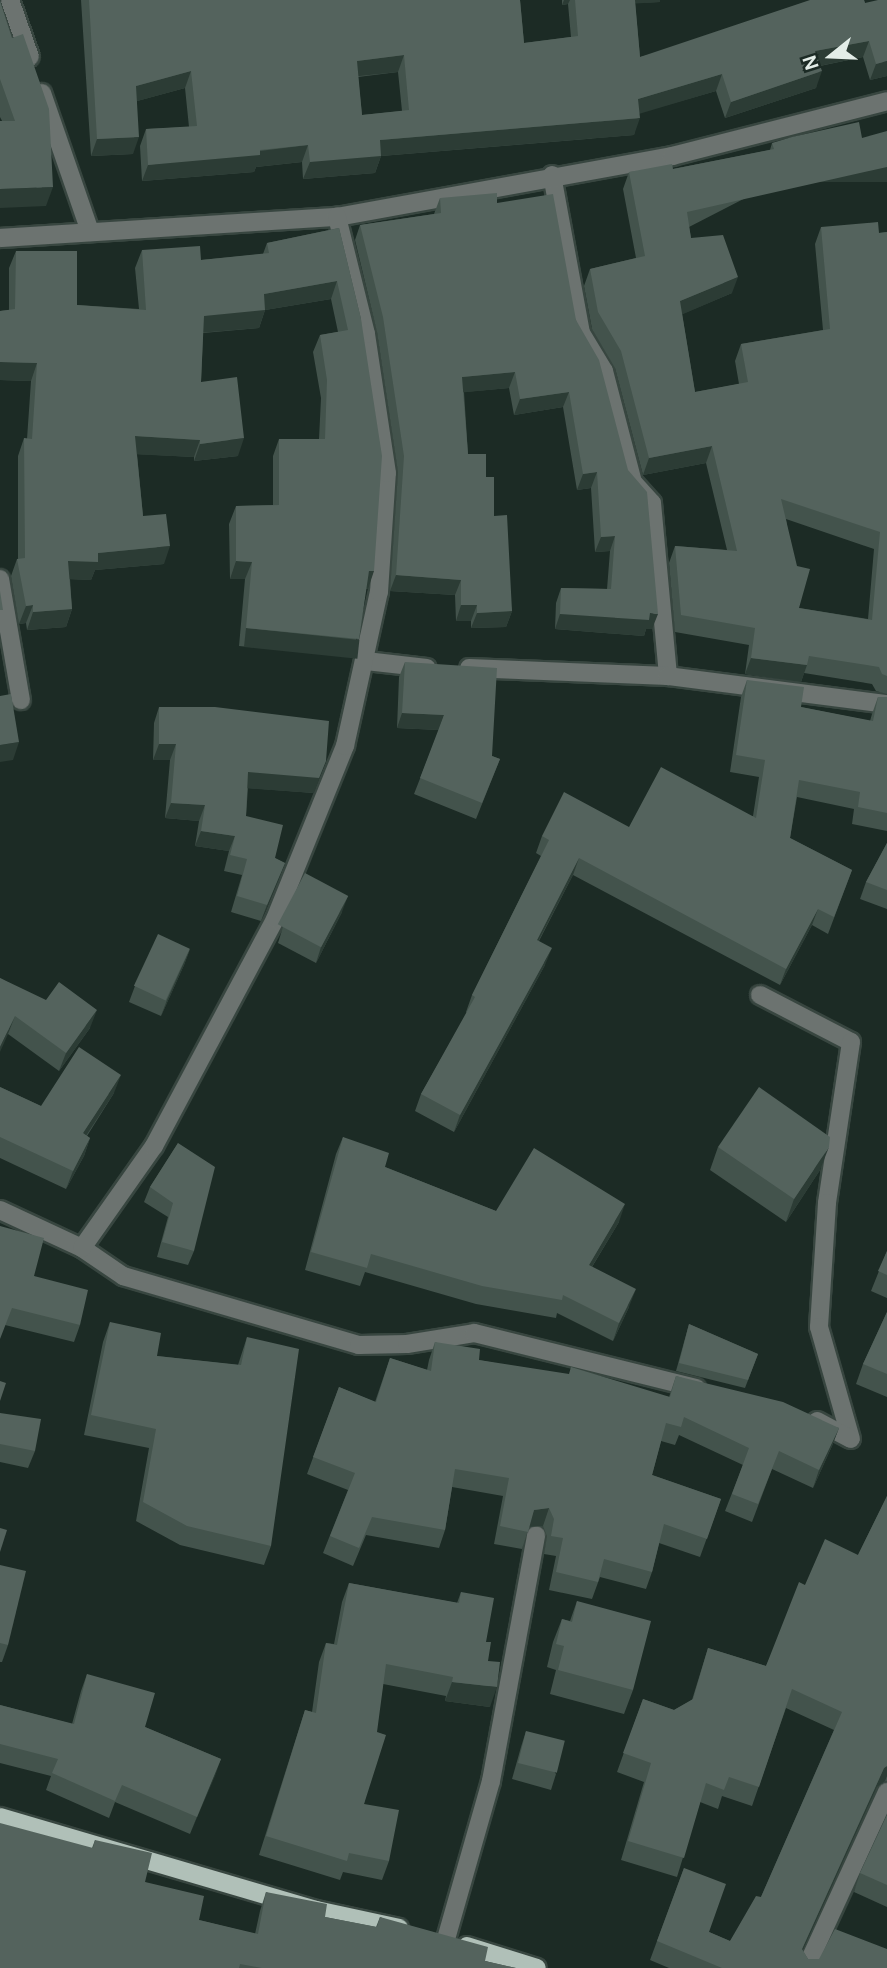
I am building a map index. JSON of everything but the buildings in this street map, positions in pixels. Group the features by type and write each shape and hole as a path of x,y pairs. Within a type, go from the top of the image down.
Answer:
{"main road":[{"path":"0,1817 316,1910 433,1936 537,1968"}],"street":[{"path":"10,0 90,232"},
{"path":"0,238 337,217 552,175 672,156 882,105"},
{"path":"552,175 581,333 604,371 633,482 652,503 668,676"},
{"path":"82,1248 154,1146 275,919 345,747 379,592 387,473 366,334 337,217"},
{"path":"0,579 21,700"},
{"path":"366,661 420,668 521,667 668,676 887,704"},
{"path":"760,995 851,1042 827,1203 819,1327 851,1438 801,1413"},
{"path":"0,1210 82,1248 123,1276 359,1345 407,1344 474,1333 710,1391"},
{"path":"433,1936 491,1781 536,1535"},
{"path":"806,1968 887,1792"}]}
